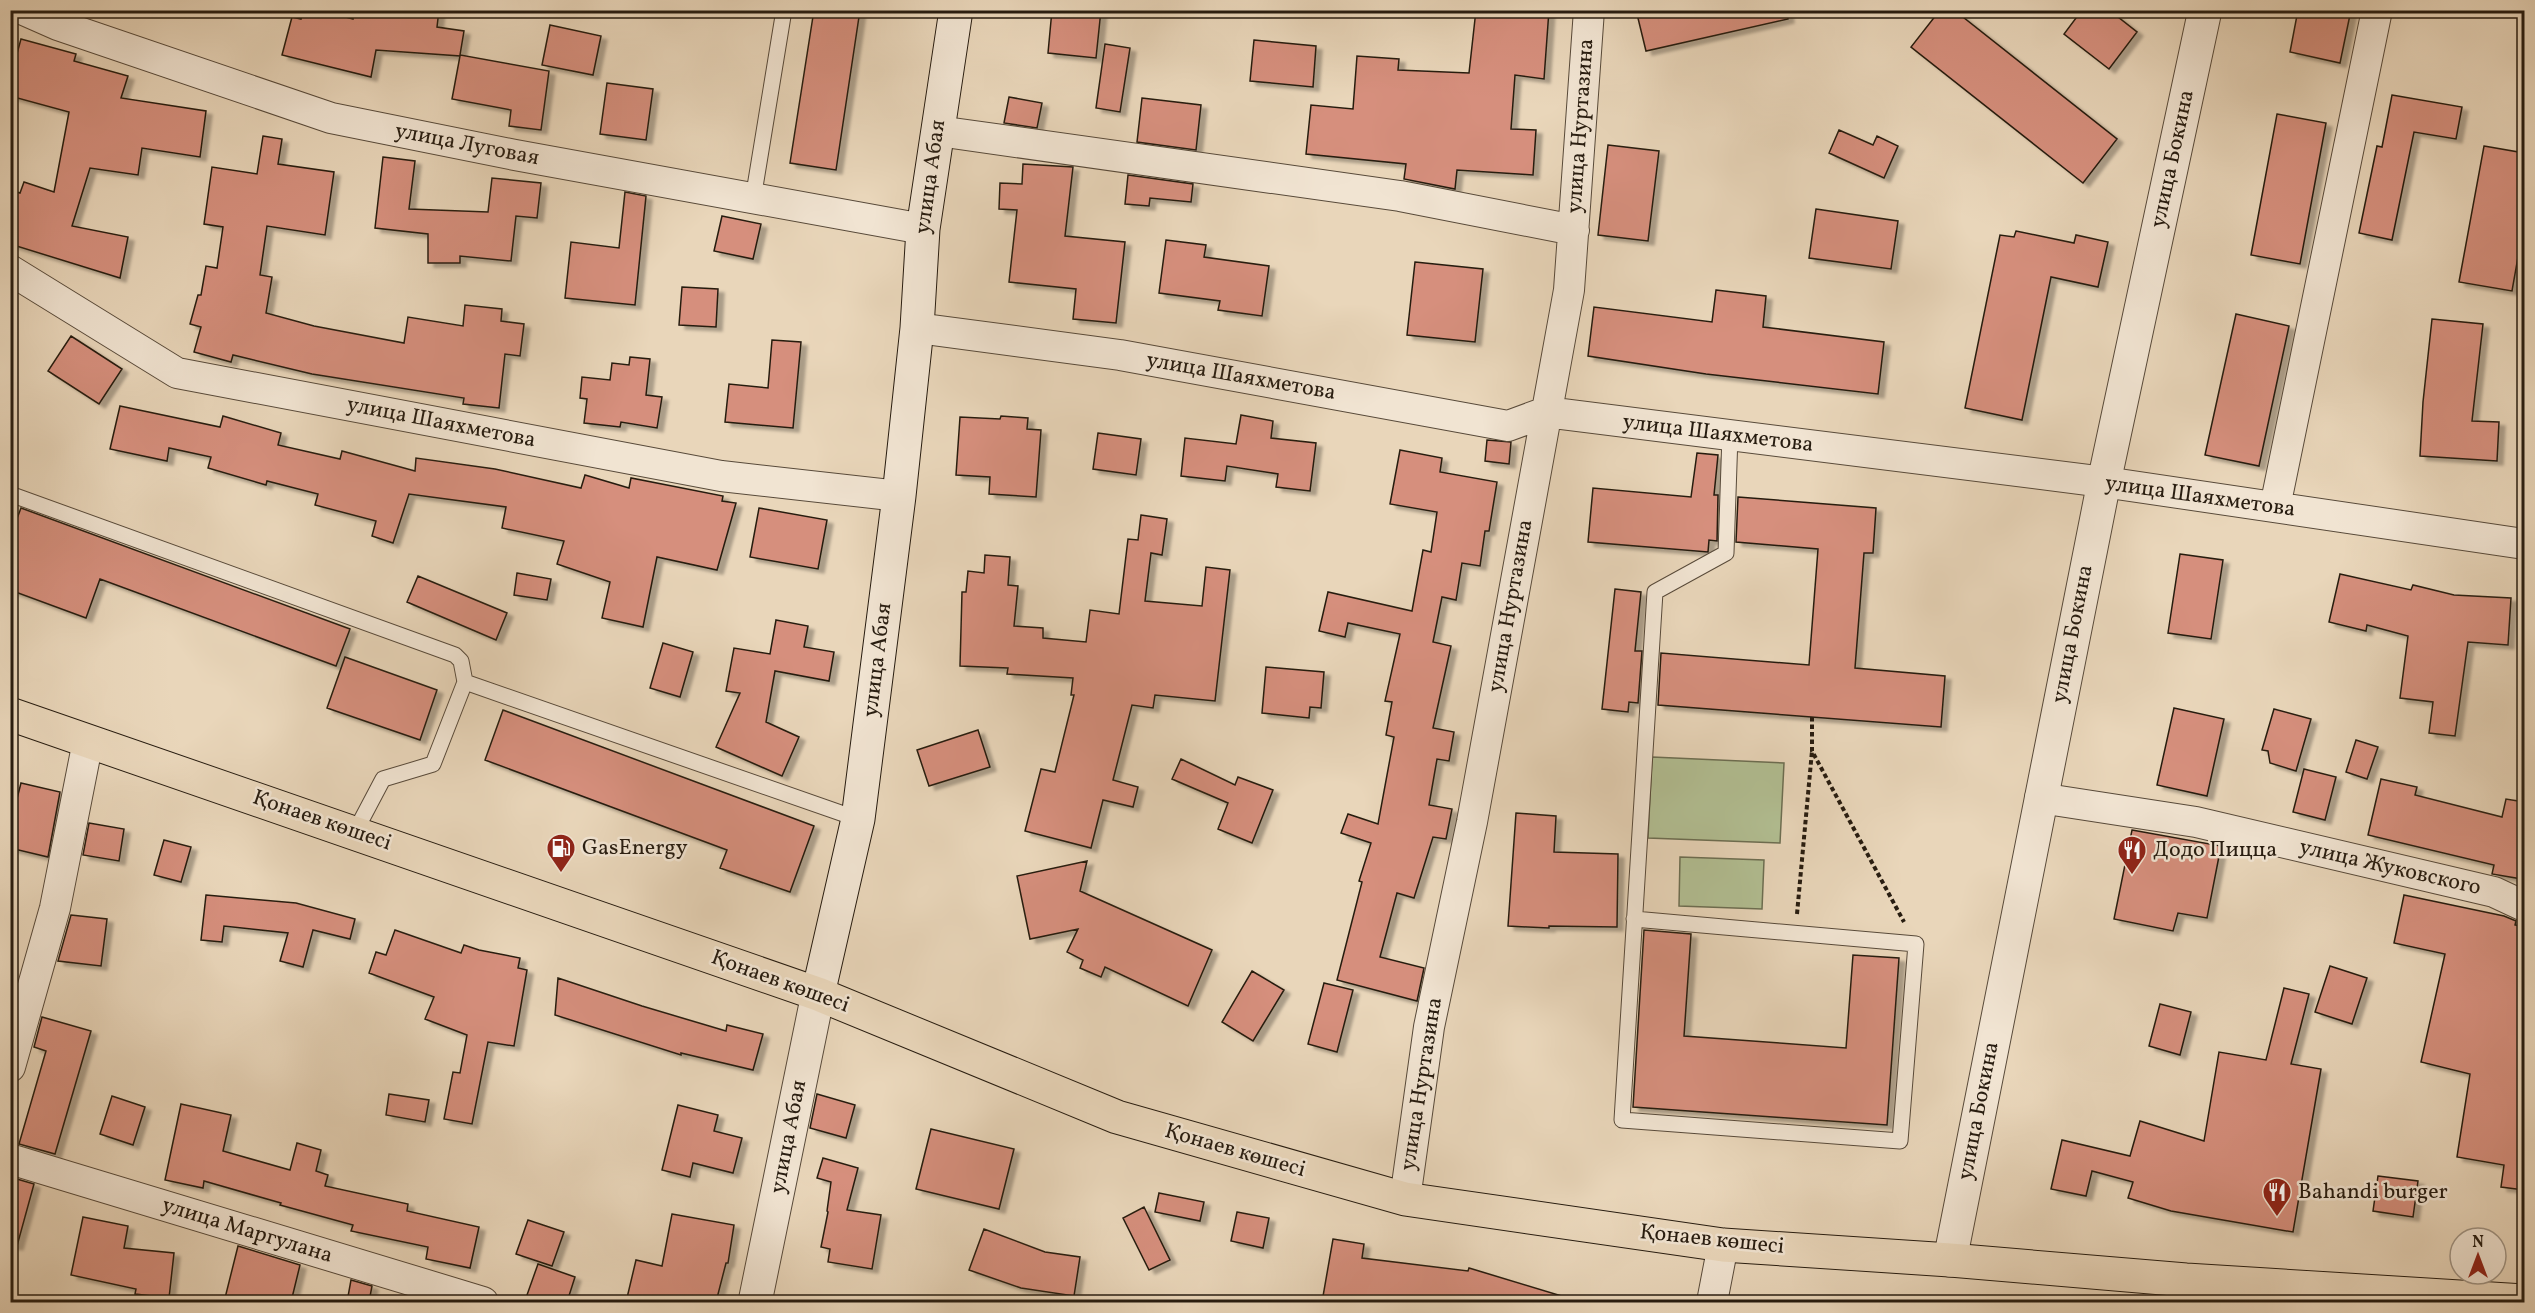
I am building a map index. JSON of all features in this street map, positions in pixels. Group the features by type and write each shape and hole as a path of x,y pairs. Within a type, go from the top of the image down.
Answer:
{"main road":[{"name":"Қонаев көшесі","path":"10,714 818,994 1117,1117 1405,1199 1723,1245 1950,1260 2183,1291 2524,1300"}],"street":[{"name":"улица Луговая","path":"24,10 58,18 331,118 753,200 922,229"},
{"name":"улица Абая","path":"755,1302 818,994 858,819 899,496 917,328 922,229 956,10"},
{"name":"улица Нуртазина","path":"1405,1199 1429,1027 1472,822 1569,290 1589,10"},
{"name":"улица Бокина","path":"1950,1260 2104,482 2205,10"},
{"path":"2275,507 2377,10"},
{"path":"938,131 1400,196 1574,230"},
{"name":"улица Шаяхметова","path":"10,270 177,373 721,476 899,496"},
{"name":"улица Шаяхметова","path":"917,328 1120,355 1508,426 1546,412 2104,482 2524,544"},
{"path":"10,1067 55,908 88,741"},
{"name":"улица Жуковского","path":"2040,798 2196,822 2494,892 2524,906"},
{"name":"улица Маргулана","path":"10,1159 483,1302"},
{"path":"1712,1302 1723,1245"}],"lane":[{"path":"753,200 784,10"},
{"path":"1634,919 1916,944 1900,1141 1622,1120 1634,919 1655,592 1726,553 1730,435"},
{"path":"10,494 455,655 461,661 465,682 433,764 383,779 355,832"},
{"path":"465,682 858,819"}],"path":[{"path":"1795,933 1812,751 1812,717"},
{"path":"1812,751 1916,944"}],"green space":[{"path":"1652,757 1784,763 1780,843 1648,838"},
{"path":"1680,857 1764,860 1762,909 1679,906"}],"building":[{"path":"303,10 320,10 353,19 354,10 439,10 437,27 464,31 460,55 549,71 541,130 509,126 511,110 452,99 460,56 376,50 371,77 282,55 292,17 301,19"},
{"path":"814,10 860,10 836,170 790,163"},
{"path":"1052,10 1101,10 1096,58 1048,53"},
{"path":"1476,10 1549,10 1544,79 1515,75 1511,129 1536,130 1533,175 1457,170 1455,189 1404,179 1406,164 1306,154 1311,105 1353,109 1357,56 1399,59 1398,70 1469,73"},
{"path":"1636,10 1787,10 1788,19 1646,51"},
{"path":"1940,10 1954,10 2117,139 2083,183 1911,47"},
{"path":"2082,10 2109,10 2137,32 2109,69 2064,34"},
{"path":"2298,10 2351,10 2340,63 2290,52"},
{"path":"550,25 601,36 593,75 542,65"},
{"path":"21,39 76,54 74,61 128,76 121,98 206,111 200,157 142,148 138,175 90,168 72,226 128,237 120,278 10,244 10,190 20,193 24,182 54,192 69,112 10,96 10,79"},
{"path":"1254,40 1316,46 1313,87 1250,81"},
{"path":"1105,44 1130,48 1120,112 1096,108"},
{"path":"607,83 653,89 646,140 600,134"},
{"path":"2392,95 2462,107 2456,139 2414,132 2392,240 2359,233 2377,146 2382,147"},
{"path":"1009,97 1042,103 1037,128 1004,123"},
{"path":"1142,98 1201,105 1196,150 1137,142"},
{"path":"2277,114 2326,123 2300,264 2251,255"},
{"path":"1839,130 1873,145 1877,136 1898,146 1884,178 1829,153"},
{"path":"263,136 282,139 278,164 334,172 325,235 267,226 260,275 272,277 266,313 314,326 404,343 408,317 463,326 465,305 502,309 501,321 524,324 520,356 505,354 499,408 463,404 464,398 312,374 233,355 231,362 194,352 201,327 190,324 198,295 201,295 206,266 217,268 223,227 204,224 212,167 257,174"},
{"path":"1608,145 1659,151 1648,241 1598,235"},
{"path":"2484,146 2524,153 2524,223 2512,291 2459,282"},
{"path":"383,157 415,161 409,209 488,212 492,178 541,183 537,218 516,216 511,261 460,256 460,263 428,263 428,234 375,228"},
{"path":"1023,164 1073,167 1065,236 1125,242 1116,323 1073,319 1076,289 1009,282 1017,210 999,209 1000,183 1022,184"},
{"path":"1128,175 1193,184 1191,202 1150,198 1149,206 1125,204"},
{"path":"625,192 646,196 635,305 565,298 571,242 619,248"},
{"path":"1816,209 1898,221 1891,269 1809,258"},
{"path":"722,216 761,224 753,259 714,251"},
{"path":"2016,231 2074,243 2076,235 2108,242 2098,287 2051,277 2022,420 1965,408 2000,235 2014,237"},
{"path":"1166,240 1206,245 1204,257 1269,266 1262,316 1218,310 1220,301 1159,293"},
{"path":"1415,262 1483,269 1475,342 1407,335"},
{"path":"682,287 718,289 716,327 679,325"},
{"path":"1716,290 1766,296 1763,327 1884,342 1878,394 1706,374 1588,356 1594,307 1712,322"},
{"path":"2236,314 2289,326 2259,466 2205,455"},
{"path":"2432,319 2483,324 2472,421 2499,422 2497,461 2420,456"},
{"path":"71,336 122,369 99,404 48,371"},
{"path":"772,340 801,342 793,428 725,422 729,384 768,388"},
{"path":"630,357 650,359 646,395 662,397 657,428 621,422 620,427 584,423 587,399 580,398 582,377 610,380 612,363 629,365"},
{"path":"120,406 220,427 223,416 281,433 278,445 340,459 342,451 415,471 416,458 495,469 581,488 585,475 629,488 631,478 723,496 722,501 736,503 717,570 657,557 643,627 602,618 610,582 557,564 564,541 502,528 506,507 409,494 393,543 372,536 376,521 315,505 318,494 267,481 266,485 208,468 211,457 169,448 167,461 110,449"},
{"path":"1241,415 1273,421 1271,438 1316,443 1310,491 1276,487 1278,474 1227,466 1225,481 1181,476 1185,438 1236,444"},
{"path":"1001,416 1028,418 1027,429 1041,430 1036,497 989,494 990,477 956,475 960,417 1000,419"},
{"path":"1098,433 1141,439 1136,475 1093,469"},
{"path":"1487,440 1511,442 1509,464 1485,461"},
{"path":"1400,450 1442,458 1440,472 1497,482 1489,531 1485,531 1480,566 1462,563 1456,600 1442,597 1433,642 1451,646 1433,728 1454,732 1449,761 1437,759 1429,805 1452,809 1446,839 1433,837 1414,898 1397,893 1380,957 1424,968 1417,1001 1337,980 1362,882 1359,881 1371,843 1341,833 1348,814 1378,824 1394,737 1386,735 1392,702 1385,701 1400,634 1348,623 1345,637 1319,631 1328,592 1412,611 1423,550 1431,552 1437,512 1390,504"},
{"path":"1697,453 1718,455 1714,495 1718,495 1717,541 1709,540 1708,552 1588,542 1593,488 1691,497"},
{"path":"1738,497 1876,508 1873,553 1864,553 1855,668 1945,676 1941,727 1658,705 1661,653 1809,665 1818,549 1736,542"},
{"path":"21,508 350,629 336,666 100,579 86,618 10,590 10,537"},
{"path":"759,508 827,520 818,569 750,557"},
{"path":"1141,515 1167,519 1162,555 1151,553 1145,601 1202,606 1206,567 1230,570 1215,701 1155,695 1153,708 1132,705 1113,780 1138,787 1133,807 1103,800 1091,848 1025,831 1041,769 1055,772 1074,695 1071,695 1073,678 1007,674 1008,668 960,666 962,592 966,592 968,571 984,573 985,555 1010,557 1008,585 1018,586 1014,626 1043,628 1043,638 1086,642 1090,610 1119,614 1128,539 1138,540"},
{"path":"2180,554 2223,560 2211,639 2168,633"},
{"path":"517,573 551,579 547,600 514,595"},
{"path":"2340,574 2411,590 2413,585 2454,595 2511,598 2508,645 2468,642 2455,736 2429,733 2433,702 2400,698 2408,636 2367,625 2366,631 2329,622"},
{"path":"418,576 507,613 496,640 407,602"},
{"path":"1615,589 1641,592 1635,651 1642,651 1638,703 1629,702 1628,712 1602,709"},
{"path":"776,620 808,626 804,647 834,652 829,681 775,671 766,722 799,737 782,776 716,747 740,693 726,691 734,648 770,654"},
{"path":"663,643 693,652 680,697 650,688"},
{"path":"345,657 437,690 420,740 327,708"},
{"path":"1266,667 1324,672 1321,708 1310,707 1309,718 1262,713"},
{"path":"2174,708 2224,719 2207,796 2157,785"},
{"path":"2274,709 2311,719 2296,771 2270,763 2268,751 2262,750"},
{"path":"503,710 814,826 790,892 720,868 727,850 485,760"},
{"path":"978,730 990,767 929,786 917,750"},
{"path":"2356,740 2378,747 2367,779 2346,772"},
{"path":"1181,759 1235,785 1238,777 1273,790 1252,843 1218,829 1228,803 1172,779"},
{"path":"2304,769 2336,777 2325,820 2293,812"},
{"path":"2381,779 2417,787 2415,795 2502,817 2506,799 2524,802 2522,879 2492,874 2494,865 2368,835"},
{"path":"21,783 60,792 48,857 10,848 10,826"},
{"path":"1516,813 1556,816 1554,852 1618,854 1617,927 1508,926"},
{"path":"89,823 124,829 119,861 83,855"},
{"path":"2132,830 2221,846 2207,918 2178,913 2173,931 2114,919"},
{"path":"164,840 191,847 181,882 154,875"},
{"path":"1087,861 1080,891 1212,950 1188,1006 1105,967 1101,977 1080,968 1083,960 1067,952 1078,929 1030,939 1017,876"},
{"path":"206,895 296,903 355,919 350,939 313,930 303,967 280,961 288,933 224,926 222,942 201,940"},
{"path":"2404,895 2504,916 2516,921 2515,925 2524,927 2524,1190 2501,1187 2504,1165 2457,1157 2470,1074 2421,1062 2445,954 2394,943"},
{"path":"71,915 107,919 101,966 58,961"},
{"path":"395,930 461,953 464,945 520,958 518,968 527,970 514,1046 488,1042 472,1124 444,1119 453,1072 460,1073 467,1035 425,1019 434,997 369,973 376,952 386,955"},
{"path":"1644,930 1691,934 1684,1036 1846,1048 1853,955 1899,958 1887,1125 1633,1107"},
{"path":"2330,966 2367,978 2352,1024 2315,1012"},
{"path":"1252,971 1284,990 1253,1041 1222,1022"},
{"path":"558,978 726,1031 727,1025 763,1034 753,1070 681,1053 681,1055 555,1015"},
{"path":"1324,983 1353,990 1337,1052 1308,1044"},
{"path":"2284,988 2309,994 2291,1064 2321,1069 2293,1232 2171,1211 2128,1198 2133,1182 2092,1171 2086,1196 2051,1189 2062,1140 2130,1156 2140,1121 2204,1141 2219,1052 2266,1060"},
{"path":"2160,1004 2191,1012 2180,1055 2149,1046"},
{"path":"42,1017 91,1031 55,1154 19,1144 46,1051 34,1047"},
{"path":"389,1094 429,1100 425,1122 386,1115"},
{"path":"817,1094 855,1105 846,1138 810,1128"},
{"path":"112,1096 145,1107 133,1145 100,1134"},
{"path":"181,1104 231,1115 223,1151 290,1170 297,1143 321,1150 316,1171 328,1175 325,1186 408,1204 407,1211 479,1227 470,1268 426,1259 428,1247 351,1231 353,1225 280,1205 281,1203 204,1181 203,1188 165,1180"},
{"path":"678,1105 718,1115 714,1131 742,1138 733,1173 693,1163 690,1177 662,1170"},
{"path":"931,1129 1014,1149 999,1209 916,1189"},
{"path":"823,1158 858,1168 847,1210 881,1215 872,1269 828,1262 830,1249 821,1247 831,1182 817,1178"},
{"path":"2378,1176 2418,1181 2413,1217 2373,1211"},
{"path":"10,1177 34,1184 17,1246 10,1245"},
{"path":"1159,1193 1204,1202 1200,1221 1155,1212"},
{"path":"1144,1207 1170,1260 1149,1270 1123,1218"},
{"path":"1237,1212 1269,1218 1263,1248 1231,1241"},
{"path":"672,1214 734,1225 728,1263 726,1263 716,1302 626,1302 636,1260 662,1266"},
{"path":"83,1217 128,1226 124,1248 174,1253 169,1298 135,1294 136,1289 71,1275"},
{"path":"528,1220 564,1232 552,1266 516,1254"},
{"path":"984,1229 1045,1252 1080,1257 1074,1296 1021,1288 969,1270"},
{"path":"1333,1239 1364,1244 1362,1258 1468,1271 1469,1268 1565,1297 1564,1302 1322,1302"},
{"path":"238,1246 300,1265 291,1302 224,1302"},
{"path":"538,1264 575,1277 567,1302 547,1302 527,1295"},
{"path":"351,1280 372,1286 369,1302 347,1302"}],"place":[{"name":"GasEnergy","path":"561,874"},
{"name":"Додо Пицца","path":"2132,876"},
{"name":"Bahandi burger","path":"2277,1218"}]}
